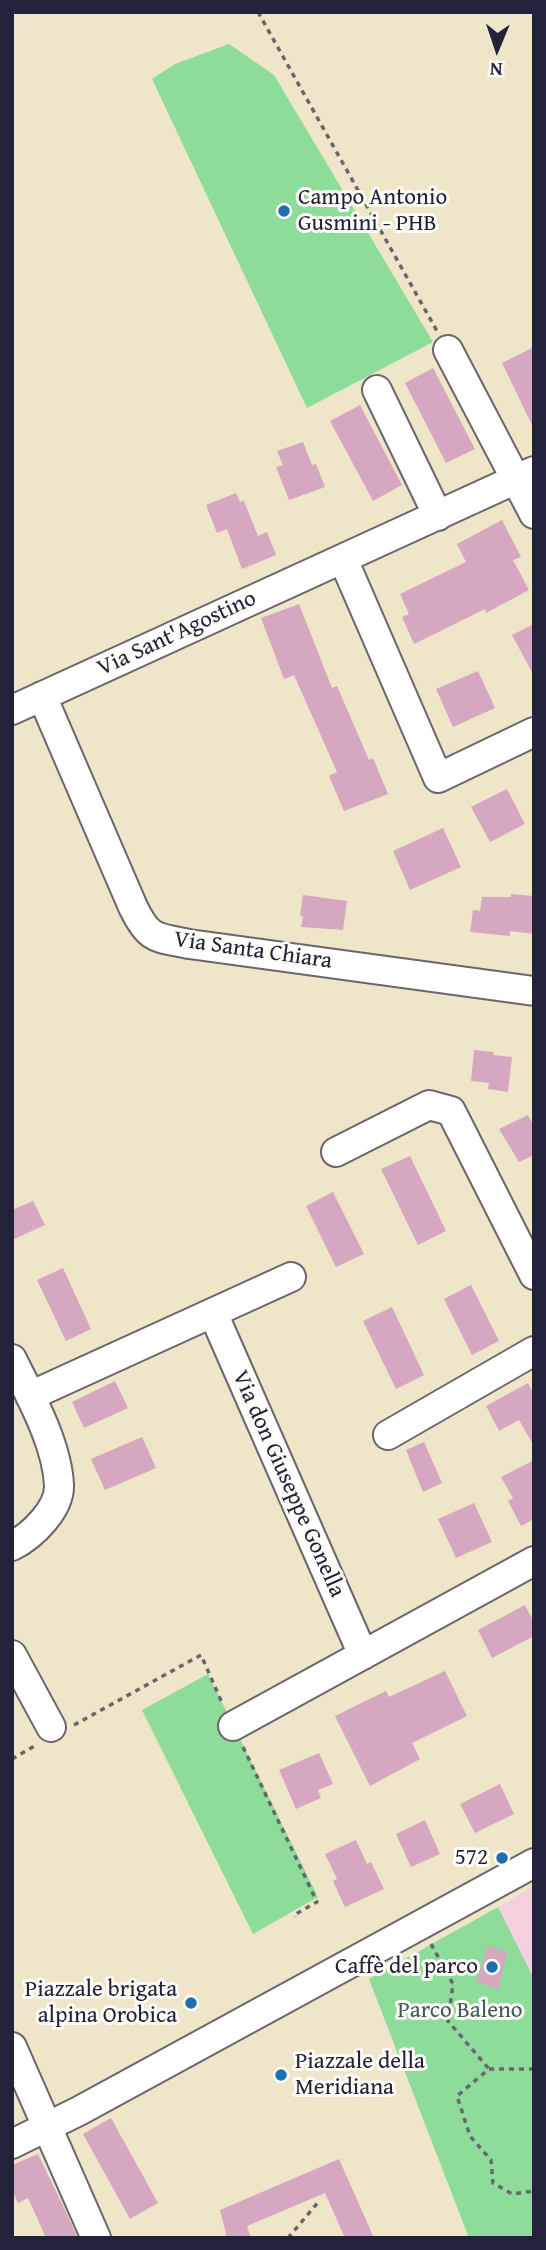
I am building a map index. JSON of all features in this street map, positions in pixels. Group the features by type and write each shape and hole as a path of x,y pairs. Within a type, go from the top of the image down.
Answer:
{"street":[{"path":"448,350 525,475 534,514"},
{"path":"377,390 438,516"},
{"name":"Via Sant'Agostino","path":"12,710 525,475"},
{"path":"343,559 438,778 534,732"},
{"name":"Via Santa Chiara","path":"42,696 133,908 142,927 153,937 534,991"},
{"path":"336,1152 429,1105 451,1111 534,1275"},
{"path":"30,1396 291,1277"},
{"name":"Via don Giuseppe Gonella","path":"213,1313 363,1655"},
{"path":"388,1435 534,1351"},
{"path":"12,1359 50,1446 59,1487 50,1514 23,1541 12,1546"},
{"path":"233,1726 534,1562"},
{"path":"12,1655 54,1732"},
{"path":"12,2144 534,1863"},
{"path":"12,2047 96,2238"}],"path":[{"path":"258,12 448,350"},
{"path":"12,1759 54,1732 201,1656 317,1902 294,1915 295,1917"},
{"path":"420,1924 453,1984 448,2021 489,2069"},
{"path":"534,2069 489,2069 457,2096 470,2136 491,2160 494,2183 512,2194 534,2191"},
{"path":"534,2157 534,2166"},
{"path":"288,2238 320,2200"}],"shaded area":[{"path":"534,1886 534,1979 498,1907"}],"green space":[{"name":"Campo Antonio Gusmini - PHB","path":"229,44 274,75 433,342 307,408 152,79 175,64"},
{"path":"208,1674 318,1897 253,1934 142,1710"},
{"name":"Parco Baleno","path":"498,1907 534,1979 534,2238 469,2238 369,1979"}],"building":[{"path":"534,347 534,429 502,363"},
{"path":"433,368 475,449 446,463 405,383"},
{"path":"360,405 402,485 373,501 330,421"},
{"path":"303,442 325,487 289,500 276,467 283,465 277,451"},
{"path":"236,493 240,502 244,501 258,536 267,532 276,555 242,569 227,529 217,533 206,505"},
{"path":"502,520 521,557 513,560 529,590 486,613 485,609 414,644 402,617 409,614 400,594 466,562 457,544"},
{"path":"299,604 332,688 337,686 369,760 373,758 388,794 344,811 329,776 337,772 294,675 284,679 261,618"},
{"path":"534,624 534,676 512,635"},
{"path":"478,671 495,708 453,727 436,689"},
{"path":"507,789 525,824 490,842 471,807"},
{"path":"443,828 461,867 410,890 393,851"},
{"path":"511,894 533,896 534,934 510,931 510,936 470,932 473,910 480,911 482,897 511,897"},
{"path":"303,895 347,901 343,930 301,927"},
{"path":"474,1050 512,1057 508,1092 488,1089 489,1083 471,1081"},
{"path":"528,1115 534,1126 534,1155 519,1162 499,1129"},
{"path":"410,1156 446,1231 418,1245 381,1169"},
{"path":"333,1192 364,1254 336,1267 306,1206"},
{"path":"33,1201 45,1225 12,1240 12,1210"},
{"path":"63,1268 91,1329 66,1341 37,1280"},
{"path":"471,1285 499,1341 472,1355 444,1299"},
{"path":"392,1307 424,1375 396,1389 363,1321"},
{"path":"115,1381 128,1408 84,1428 72,1402"},
{"path":"528,1383 534,1394 534,1446 519,1420 499,1431 486,1406"},
{"path":"142,1437 156,1468 105,1490 91,1459"},
{"path":"424,1442 442,1483 423,1492 406,1450"},
{"path":"534,1460 534,1519 521,1526 508,1501 513,1498 501,1477"},
{"path":"474,1503 492,1542 456,1558 438,1519"},
{"path":"525,1605 534,1622 534,1636 492,1658 478,1630"},
{"path":"445,1671 467,1716 412,1743 420,1759 370,1786 335,1716 386,1691 389,1697"},
{"path":"319,1753 333,1784 318,1790 321,1798 296,1809 279,1770"},
{"path":"500,1784 514,1814 475,1833 460,1804"},
{"path":"425,1820 440,1854 411,1867 396,1834"},
{"path":"356,1840 367,1864 371,1862 384,1889 345,1907 333,1881 337,1879 325,1854"},
{"name":"Caffè del parco","path":"488,1946 507,1952 498,1989 476,1982"},
{"path":"111,2118 158,2203 130,2219 83,2134"},
{"path":"38,2154 78,2238 46,2238 28,2198 18,2203 12,2190 12,2165"},
{"path":"339,2159 374,2238 345,2238 325,2193 247,2226 251,2238 227,2238 220,2210"}],"place":[{"name":"Campo Antonio Gusmini - PHB","path":"284,211"},
{"name":"572","path":"502,1858"},
{"name":"Caffè del parco","path":"492,1967"},
{"name":"Piazzale brigata alpina Orobica","path":"191,2003"},
{"name":"Piazzale della Meridiana","path":"281,2075"}]}
